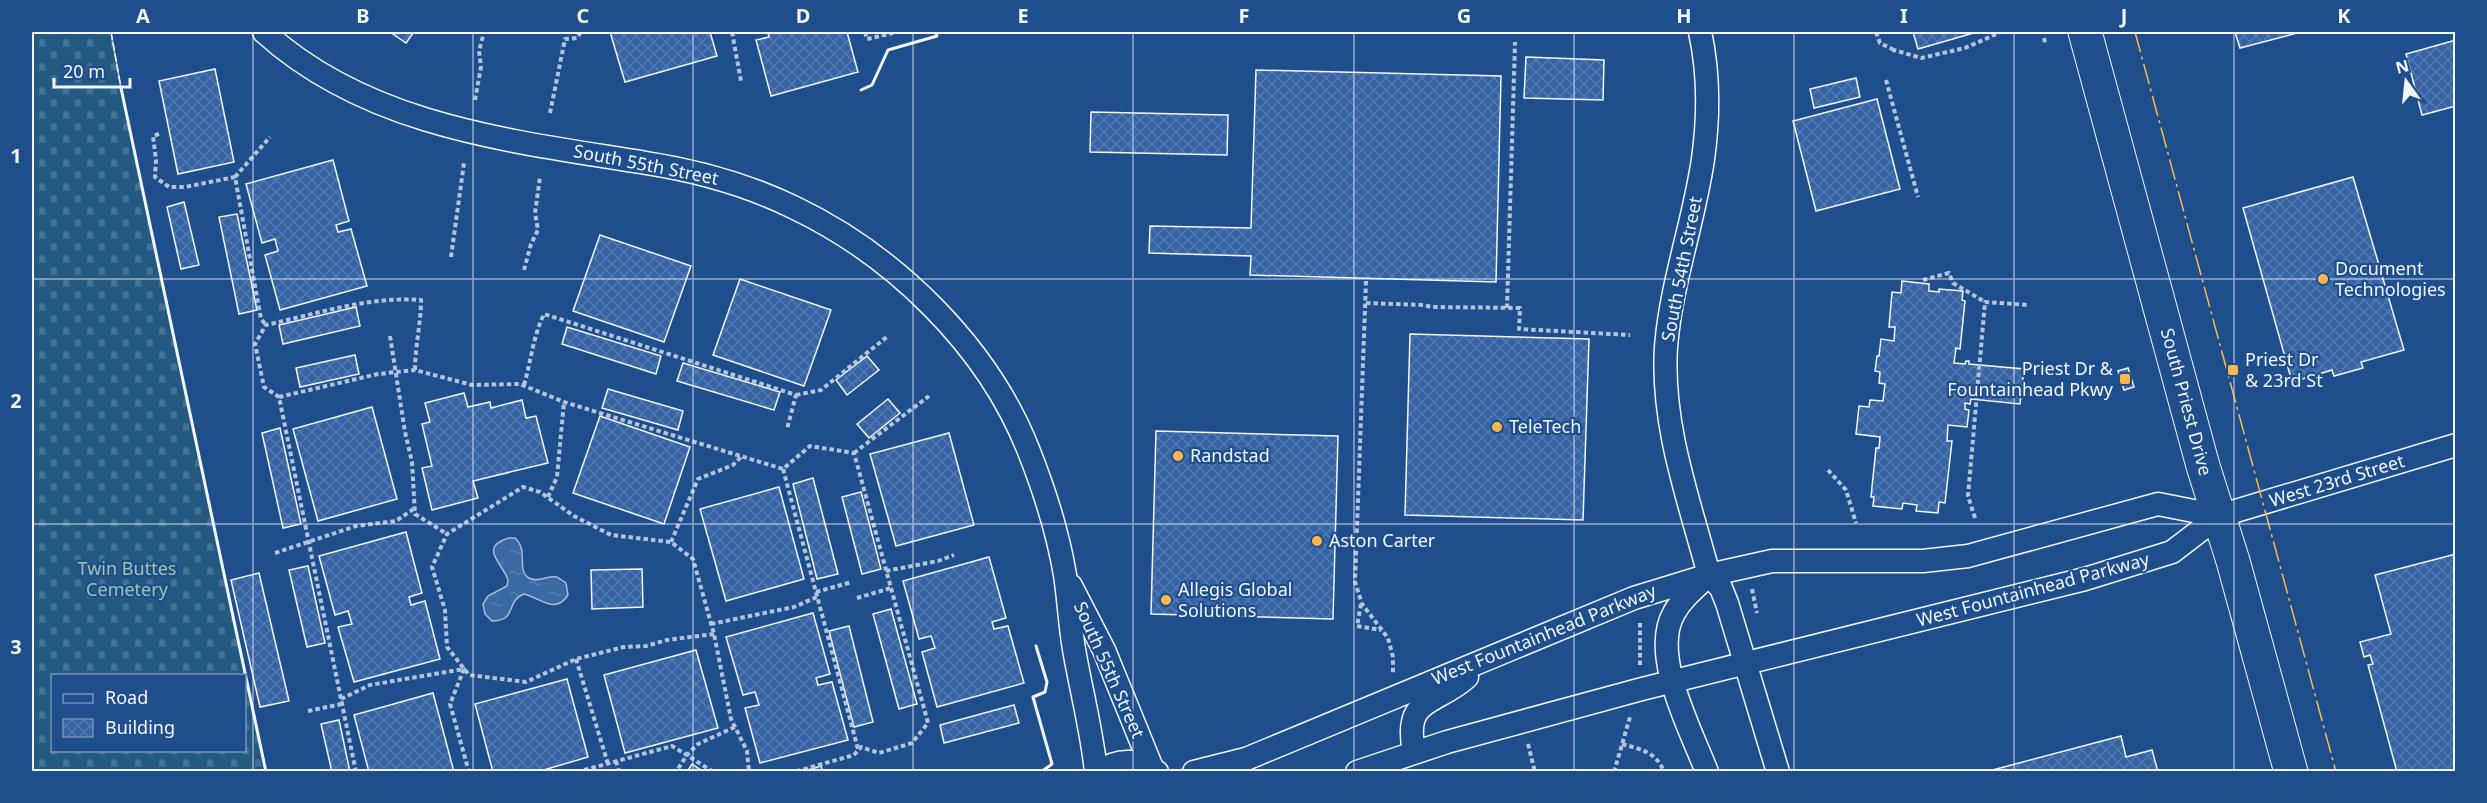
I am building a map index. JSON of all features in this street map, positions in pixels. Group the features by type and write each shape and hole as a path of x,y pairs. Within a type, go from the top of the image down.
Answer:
{"main road":[{"name":"South Priest Drive","path":"2085,32 2203,466 2291,771"}],"street":[{"name":"South 55th Street","path":"264,32 327,77 381,105 409,116 476,134 651,164 712,177 779,201 844,236 895,273 936,311 993,380 1030,455 1047,506 1064,572 1075,655 1097,771"},
{"name":"South 54th Street","path":"1700,32 1706,70 1706,138 1672,306 1665,369 1666,392 1672,438 1709,574 1720,588 1727,603 1744,664"},
{"name":"West 23rd Street","path":"2219,516 2456,445"},
{"name":"West Fountainhead Parkway","path":"1194,771 1224,766 1246,759 1653,590 1709,574 1772,561 1923,561 1968,556 2158,504 2219,516"},
{"name":"West Fountainhead Parkway","path":"1357,771 1414,752 1672,682 2105,573 2172,552 2219,516"},
{"name":"South 55th Street","path":"1064,572 1104,650 1154,770"},
{"path":"1707,771 1672,682 1666,647 1669,625 1679,605 1709,574"},
{"path":"1414,752 1411,738 1412,718 1419,708 1462,682 1493,655"},
{"path":"1744,664 1760,706 1778,771"},
{"path":"1097,771 1125,761 1145,764 1154,770"}],"path":[{"path":"475,100 481,67 479,51 484,32"},
{"path":"550,113 565,39 577,38 581,32"},
{"path":"732,32 741,81"},
{"path":"865,32 867,39 897,32"},
{"path":"1876,32 1880,44 1893,51 1921,58 1965,48 2001,32"},
{"path":"1507,308 1515,42"},
{"path":"1886,80 1918,197"},
{"path":"159,134 153,136 156,160 155,177 169,187 185,187 235,177 270,137"},
{"path":"451,257 464,163"},
{"path":"235,177 261,319 266,325"},
{"path":"524,270 531,244 538,230 536,213 540,177"},
{"path":"1923,280 1949,273 1953,283 1980,301 2028,305"},
{"path":"1366,281 1355,582 1362,604 1391,646 1393,677"},
{"path":"356,771 279,397 264,387 255,344 266,325 369,302 422,300 415,370"},
{"path":"1975,518 1968,496 1986,302"},
{"path":"1366,303 1431,307 1520,308 1519,329 1630,335"},
{"path":"524,385 531,363 534,334 544,314 796,395 821,390 888,336"},
{"path":"390,336 412,462 415,514 447,534"},
{"path":"279,397 395,372 415,370 472,385 524,385 564,402 783,469"},
{"path":"787,429 796,395"},
{"path":"783,469 810,446 854,453 929,396"},
{"path":"548,497 557,477 564,402"},
{"path":"794,771 854,755 861,747 879,753 912,743 928,723 854,453"},
{"path":"671,542 698,479 733,465 742,456"},
{"path":"783,469 859,750"},
{"path":"1828,470 1846,490 1856,524"},
{"path":"714,634 667,640 646,646 624,647 576,659 526,682 469,675 447,647 445,610 432,567 447,534 523,487 540,492 574,516 611,535 671,542 693,559 714,634 731,719 747,751 748,771"},
{"path":"275,553 356,526 396,521 415,508"},
{"path":"886,571 938,561 954,555"},
{"path":"711,624 794,607 817,595 852,582"},
{"path":"857,598 891,588"},
{"path":"1362,604 1357,626 1382,630"},
{"path":"1640,617 1640,668"},
{"path":"576,659 608,764"},
{"path":"308,711 342,701 370,685 464,669"},
{"path":"464,669 450,704 469,771"},
{"path":"1614,771 1632,710"},
{"path":"676,771 698,744 735,727"},
{"path":"1527,741 1535,771"},
{"path":"1622,744 1648,751 1664,771"},
{"path":"577,771 672,746 713,771"},
{"path":"616,761 619,771"}],"green space":[{"name":"Twin Buttes Cemetery","path":"34,32 111,32 245,674 51,674 51,752 246,752 246,677 266,771 32,771 32,36"}],"water":[{"path":"509,538 515,538 519,543 525,575 535,580 557,577 566,583 568,595 563,601 553,605 524,594 518,597 505,618 492,621 485,614 483,604 488,596 507,586 506,574 495,557 494,551 495,546"}],"building":[{"path":"390,32 414,32 406,43"},
{"path":"610,32 710,32 717,56 625,82"},
{"path":"768,32 847,32 858,72 771,96 756,40 769,37"},
{"path":"1913,32 1977,32 1918,49"},
{"path":"2235,32 2301,32 2240,48"},
{"path":"2456,40 2456,106 2422,115 2406,54"},
{"path":"1526,57 1604,60 1603,100 1524,98"},
{"path":"215,69 234,162 178,174 159,81"},
{"path":"1256,70 1501,76 1496,282 1250,275 1251,256 1149,253 1150,226 1251,228"},
{"path":"1856,78 1860,97 1814,108 1810,89"},
{"path":"1877,99 1900,189 1816,211 1793,121"},
{"path":"1091,112 1228,115 1227,155 1090,152"},
{"path":"333,160 349,221 336,225 338,232 351,229 367,286 280,310 265,255 278,251 275,239 262,243 246,184"},
{"name":"Document Technologies","path":"2353,177 2404,350 2361,362 2363,368 2334,376 2332,370 2292,382 2243,208"},
{"path":"184,202 199,265 181,269 167,207"},
{"path":"237,214 257,310 239,314 219,217"},
{"path":"600,235 691,266 664,342 573,311"},
{"path":"740,279 831,310 804,386 713,355"},
{"path":"1902,281 1929,284 1929,291 1939,292 1939,289 1963,291 1962,300 1965,301 1960,349 1956,348 1954,363 1965,364 1969,361 1969,364 2024,369 2020,404 1971,399 1970,404 1965,403 1965,409 1969,410 1967,427 1948,425 1947,441 1952,441 1945,503 1939,502 1938,513 1916,511 1917,505 1903,503 1902,509 1873,506 1874,497 1871,497 1876,448 1879,448 1880,437 1856,434 1859,406 1869,407 1870,400 1883,401 1885,384 1879,383 1880,372 1875,371 1877,356 1879,356 1881,339 1894,341 1895,327 1889,327 1892,292 1901,293"},
{"path":"356,307 360,326 283,344 279,325"},
{"path":"567,327 661,356 656,374 562,344"},
{"name":"TeleTech","path":"1410,334 1589,339 1583,520 1405,515"},
{"path":"355,355 359,374 300,387 296,368"},
{"path":"867,356 879,370 847,395 836,380"},
{"path":"683,363 780,392 774,410 677,381"},
{"path":"2128,368 2134,387 2124,390 2118,371"},
{"path":"608,389 683,411 678,430 602,408"},
{"path":"464,393 468,407 490,402 491,408 522,400 526,418 536,416 548,463 473,481 478,498 432,510 422,468 432,466 422,424 430,422 425,403"},
{"path":"888,399 900,413 869,438 857,424"},
{"path":"372,407 397,499 318,521 293,429"},
{"path":"600,416 690,447 664,524 573,493"},
{"path":"280,428 301,524 283,528 262,433"},
{"path":"1156,431 1338,436 1333,619 1151,614"},
{"path":"949,433 974,525 896,546 870,454"},
{"path":"813,478 838,574 817,579 793,484"},
{"path":"779,487 804,579 726,601 700,509"},
{"path":"861,492 881,569 862,574 842,497"},
{"path":"406,532 422,593 409,597 411,605 425,601 440,659 354,682 338,627 352,624 348,611 335,615 319,556"},
{"path":"2456,554 2456,772 2397,772 2368,665 2373,664 2370,655 2364,657 2360,642 2391,634 2375,575"},
{"path":"989,557 1006,618 992,622 994,629 1008,626 1024,683 937,707 922,652 935,648 931,636 919,639 903,581"},
{"path":"308,566 325,643 307,647 289,570"},
{"path":"642,569 643,607 592,609 591,570"},
{"path":"259,573 289,701 260,707 231,580"},
{"path":"891,609 917,704 899,709 873,614"},
{"path":"813,613 830,674 816,678 818,685 832,682 848,740 760,763 745,708 759,705 755,692 743,695 726,637"},
{"path":"849,626 873,722 854,727 829,631"},
{"path":"696,650 718,728 625,753 604,675"},
{"path":"567,679 588,757 537,772 493,772 475,704"},
{"path":"433,693 454,772 369,772 354,715"},
{"path":"1014,705 1019,723 944,743 940,725"},
{"path":"339,720 350,772 332,772 321,724"},
{"path":"2121,736 2126,757 2152,750 2158,772 1985,772"},
{"path":"692,764 704,772 687,772"},
{"path":"821,766 823,772 801,772"}],"fence":[{"path":"32,36 34,32"},
{"path":"111,32 121,88"}],"wall":[{"path":"861,90 872,85 888,50 937,36 936,32"},
{"path":"121,88 245,674"},
{"path":"1036,646 1047,682 1045,692 1033,697 1052,764 1041,772"},
{"path":"246,678 266,772"}],"power":[{"path":"2135,32 2336,772"}],"place":[{"name":"Document Technologies","path":"2323,279"},
{"name":"Priest Dr & 23rd St","path":"2233,370"},
{"name":"Priest Dr & Fountainhead Pkwy","path":"2125,379"},
{"name":"TeleTech","path":"1497,427"},
{"name":"Randstad","path":"1178,456"},
{"name":"Aston Carter","path":"1317,541"},
{"name":"Allegis Global Solutions","path":"1166,600"}]}
